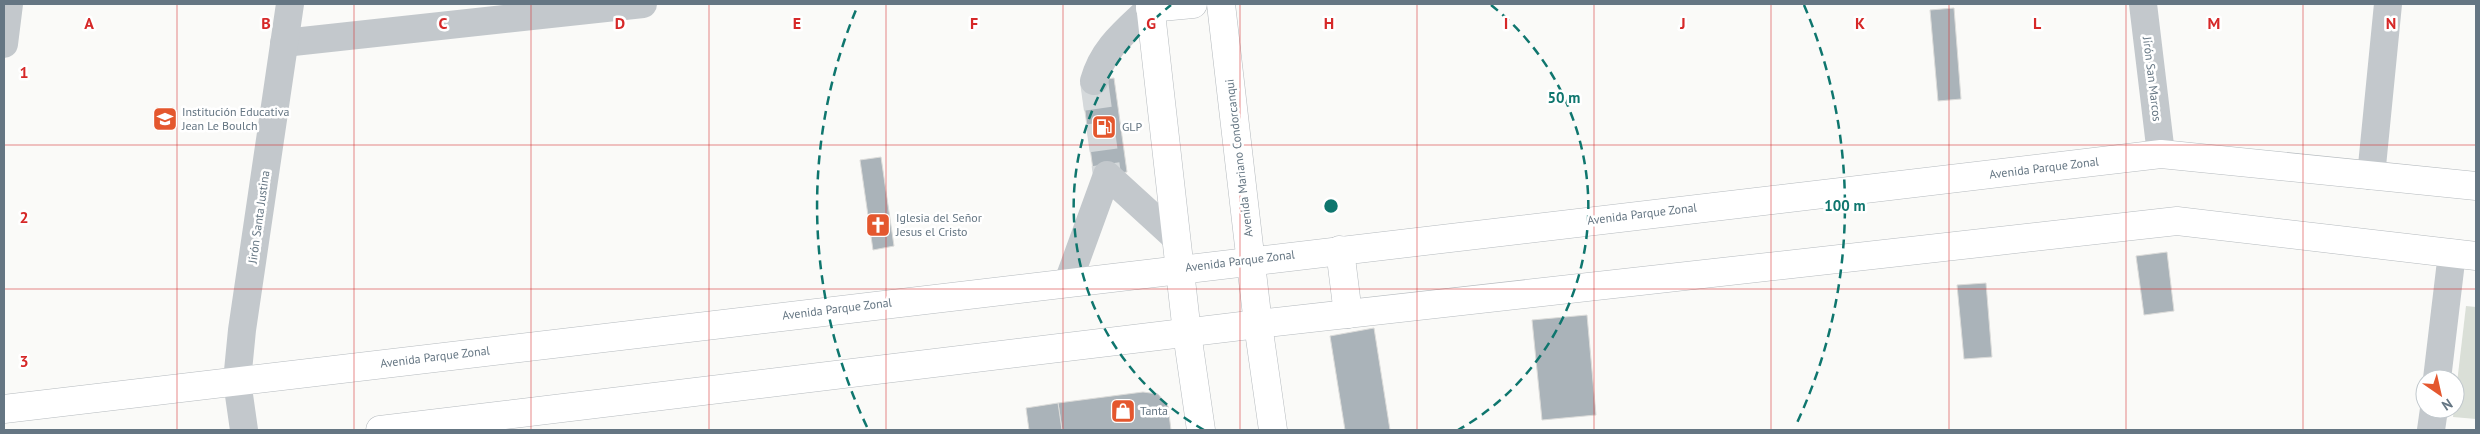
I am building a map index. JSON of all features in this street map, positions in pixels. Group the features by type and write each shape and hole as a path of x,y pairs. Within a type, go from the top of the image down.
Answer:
{"main road":[{"path":"1193,4 1150,6 1187,333 1201,430"},
{"name":"Avenida Mariano Condorcanqui","path":"1221,4 1250,260 1273,430"},
{"name":"Avenida Parque Zonal","path":"4,408 1180,268 2161,154 2476,186"},
{"path":"380,430 1258,324 2177,221 2464,255"},
{"path":"1340,250 1348,314"}],"street":[{"path":"4,44 10,4"},
{"name":"Jirón Santa Justina","path":"244,430 237,381 290,4"},
{"path":"284,43 643,4"},
{"name":"Jirón San Marcos","path":"2143,4 2161,154"},
{"path":"2371,176 2388,4"},
{"path":"1094,81 1099,62 1150,6"},
{"path":"1068,282 1106,175 1176,238"},
{"path":"2439,369 2464,255"}],"shaded area":[{"path":"2466,306 2476,307 2476,419 2465,418 2465,369 2459,369"}],"building":[{"path":"1954,8 1961,99 1938,101 1930,10"},
{"name":"GLP","path":"1114,78 1127,172 1094,177 1081,82"},
{"path":"881,157 894,246 873,250 860,160"},
{"path":"2167,252 2174,311 2144,315 2136,256"},
{"path":"1986,283 1992,357 1964,359 1957,285"},
{"path":"1587,315 1596,415 1542,420 1532,320"},
{"path":"1374,328 1390,430 1345,430 1330,336"},
{"path":"1143,392 1158,394 1168,406 1171,430 1062,430 1058,403"},
{"path":"1058,403 1062,430 1029,430 1026,408"}],"tunnel":[{"path":"1094,81 1107,175"}],"place":[{"name":"Institución Educativa Jean Le Boulch","path":"165,119"},
{"name":"GLP","path":"1104,127"},
{"name":"Iglesia del Señor Jesus el Cristo","path":"878,225"},
{"name":"Tanta","path":"1123,411"}]}
